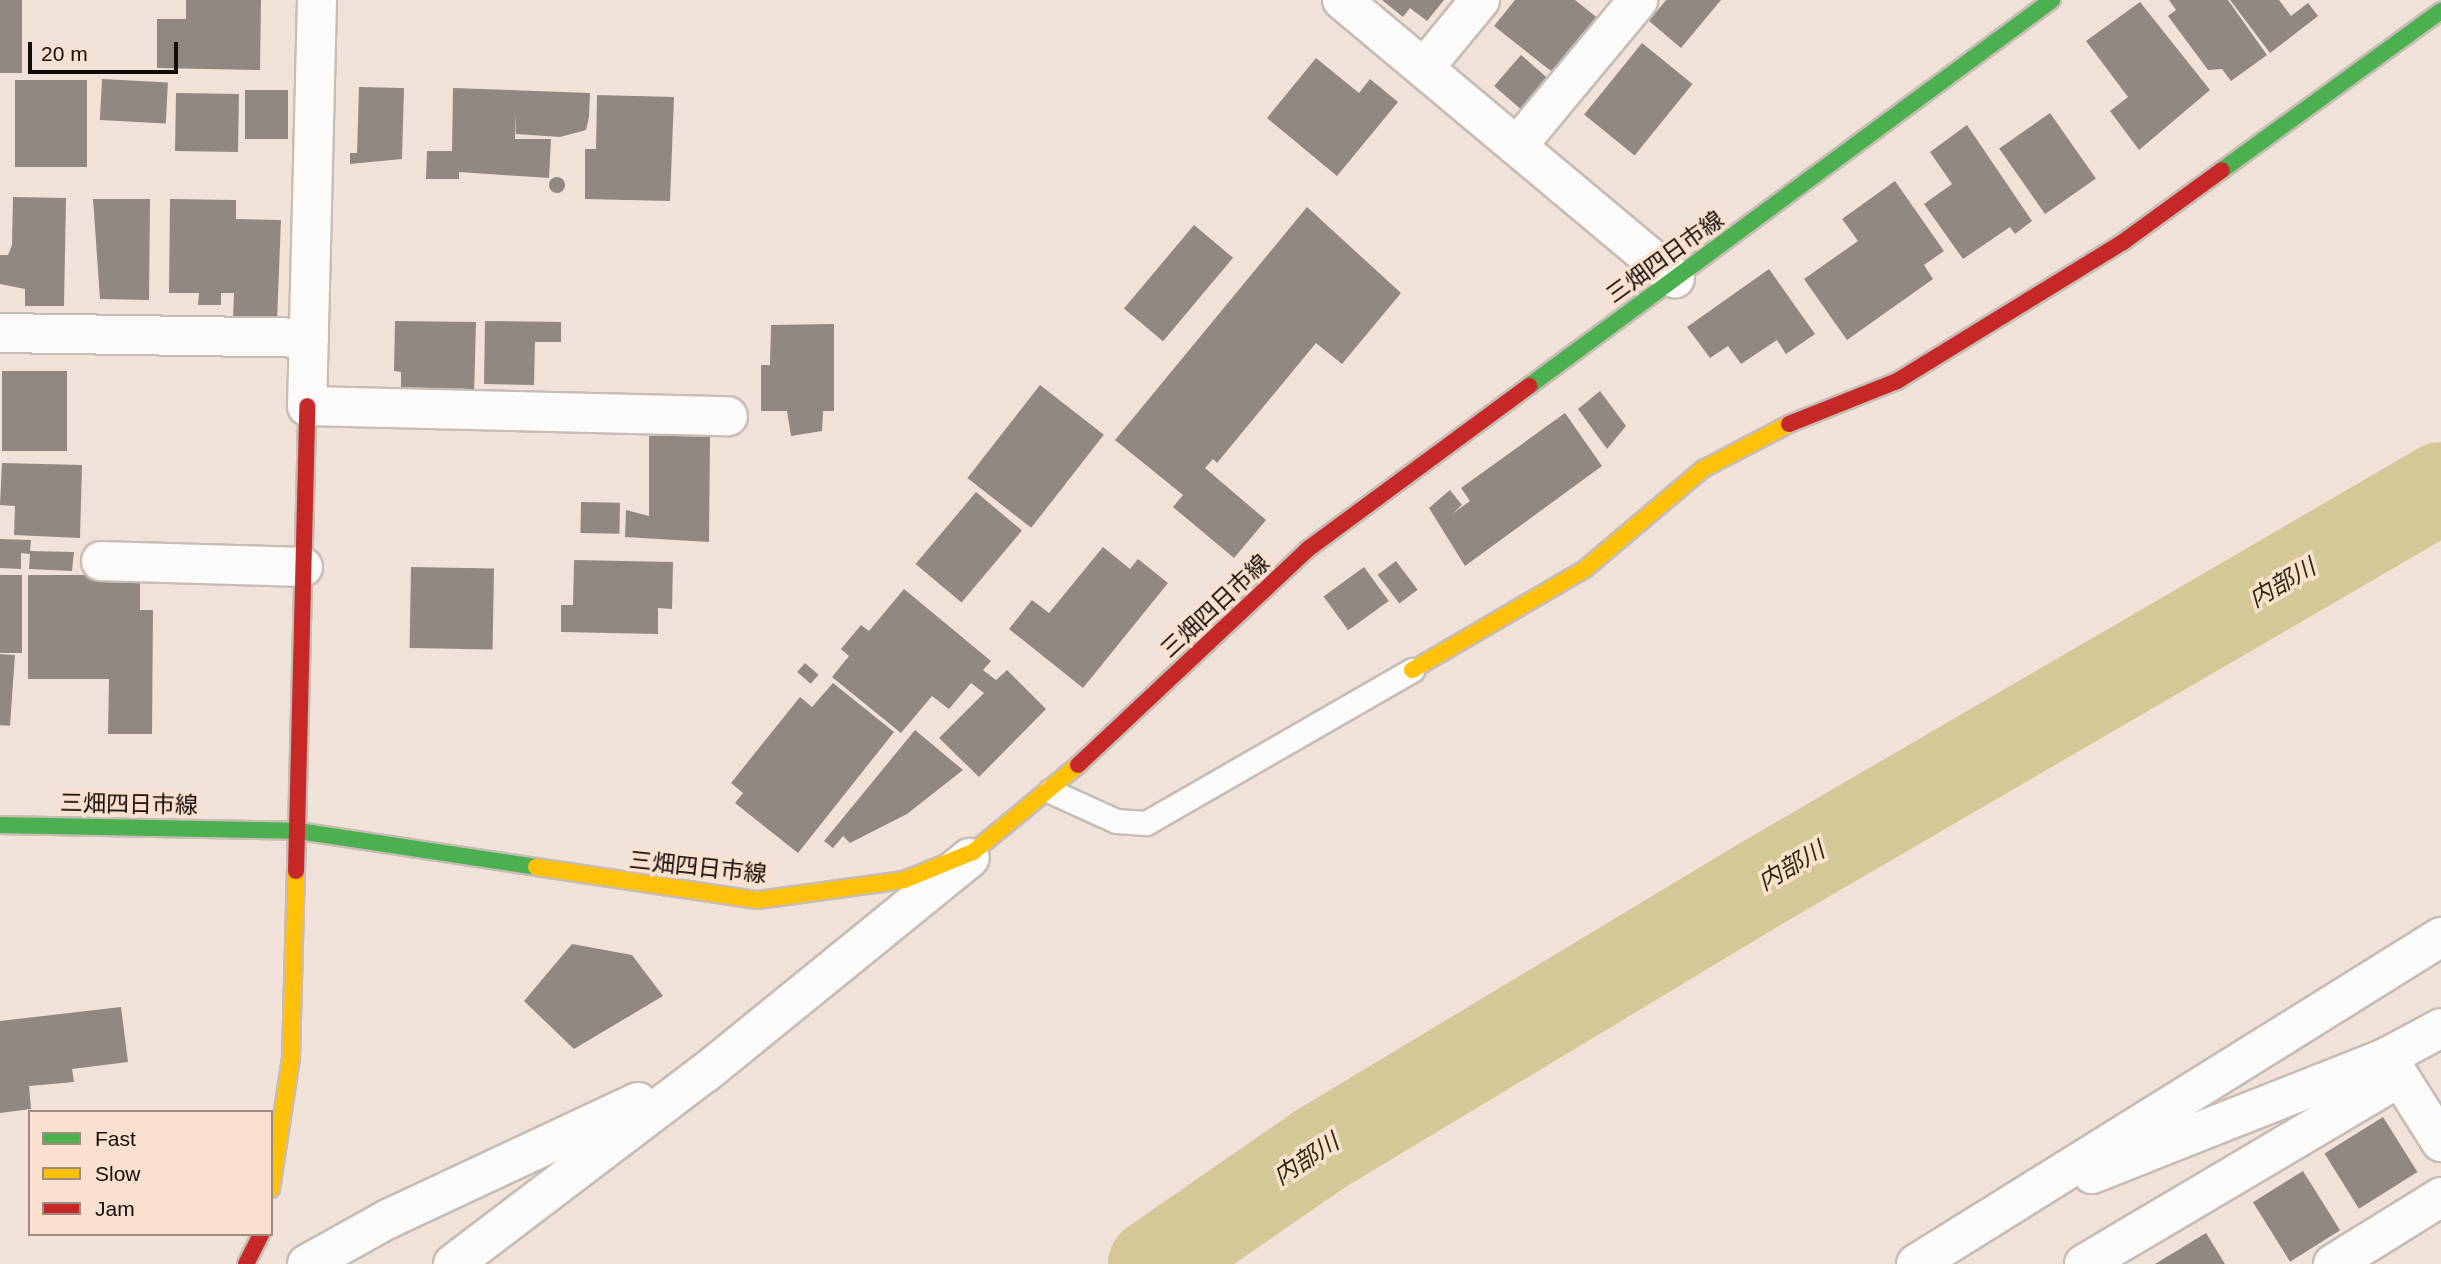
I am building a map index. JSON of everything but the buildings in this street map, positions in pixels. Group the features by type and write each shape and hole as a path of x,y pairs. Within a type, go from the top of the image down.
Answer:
{"main road":[{"name":"三畑四日市線","path":"0,825 299,831 758,900 905,880 973,852 1038,802 1308,550 2052,0"},
{"path":"1412,670 1586,569 1703,469 1832,402 1897,381 2123,242 2441,11"},
{"path":"273,1176 291,1058 299,831 307,407"},
{"path":"246,1264 260,1236"}],"street":[{"path":"317,0 307,407 728,416"},
{"path":"1342,0 1675,278"},
{"path":"1424,68 1480,0"},
{"path":"1517,146 1638,0"},
{"path":"0,333 309,338"},
{"path":"101,561 303,567"},
{"path":"453,1264 705,1073 1038,802"},
{"path":"1916,1264 2441,937"},
{"path":"2084,1264 2394,1067 2441,1028"},
{"path":"1999,1210 2394,1067"},
{"path":"2394,1067 2441,1142"},
{"path":"307,1264 549,1140 705,1073"},
{"path":"2333,1264 2441,1197"}],"lane":[{"path":"1038,802 1116,821 1146,823 1412,670"}],"waterway":[{"name":"内部川","path":"1153,1264 1319,1149 1764,881 2441,487"}],"traffic: fast":[{"path":"1529,386 2052,0"},
{"path":"2222,170 2441,11"},
{"path":"0,825 299,831 536,867"}],"traffic: slow":[{"path":"1412,670 1585,569 1703,469 1789,424"},
{"path":"536,867 758,900 904,880 973,852 1078,765"},
{"path":"273,1176 291,1058 296,871"}],"traffic: jam":[{"path":"1789,424 1897,381 2123,242 2222,170"},
{"path":"1078,765 1308,549 1529,386"},
{"path":"296,871 307,406"},
{"path":"246,1264 260,1236"}]}
